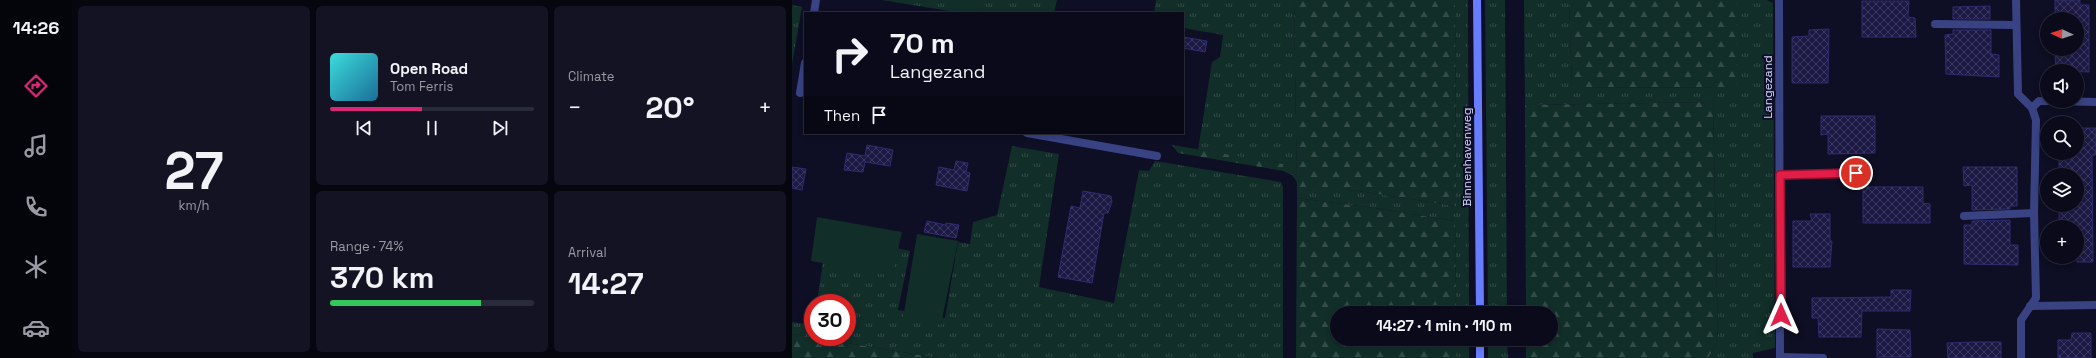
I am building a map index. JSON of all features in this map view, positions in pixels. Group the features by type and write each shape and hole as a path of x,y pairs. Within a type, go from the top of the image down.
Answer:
{"street":[{"path":"814,12 816,0"},
{"name":"Binnenhavenweg","path":"1477,0 1480,306"},
{"name":"Langezand","path":"1779,0 1780,358 1823,358"},
{"path":"2016,0 2018,94 2032,108 2036,120 2034,214 2036,298 2021,320 2021,358"},
{"path":"1934,24 2016,25"},
{"path":"799,92 804,68"},
{"path":"2032,108 2040,101"},
{"path":"2084,102 2096,102"},
{"path":"1033,134 1157,156"},
{"path":"1780,175 1856,173"},
{"path":"1964,216 2034,214"},
{"path":"2030,306 2096,306"},
{"path":"1480,346 1480,358"}],"green space":[{"path":"882,0 1057,0 1054,12 955,12"},
{"path":"949,0 979,0 976,12 947,9"},
{"path":"1156,0 1294,0 1297,182 1292,175 1283,171 1283,164 1198,150 1212,62 1220,57 1223,35 1184,28 1184,12 1154,12"},
{"path":"1294,0 1455,0 1456,206 1345,189 1331,192 1297,191"},
{"path":"1455,0 1468,0 1469,306 1456,306 1455,221 1297,198 1297,191 1345,189 1456,206"},
{"path":"1485,0 1505,0 1507,306 1488,306"},
{"path":"1524,0 1569,0 1572,88 1736,87 1736,0 1767,0 1773,3 1775,348 1753,353 1753,358 1708,358 1718,341 1713,102 1525,105"},
{"path":"1569,0 1736,0 1736,87 1572,88"},
{"path":"792,5 802,7 792,64"},
{"path":"1713,102 1718,341 1708,358 1526,358 1526,346 1558,346 1558,306 1526,306 1525,105"},
{"path":"1172,145 1283,164 1283,171 1178,153"},
{"path":"1012,146 1059,154 1039,287 1114,303 1139,170 1149,171 1155,161 1281,182 1283,187 1283,358 938,358 856,345 856,294 818,294 827,233 910,251 898,310 945,318 958,242 970,244 973,222 997,215"},
{"path":"1297,198 1455,221 1456,306 1330,306 1330,346 1456,346 1456,358 1296,358"},
{"path":"817,217 902,232 892,276 811,261"},
{"path":"917,234 958,241 941,325 903,318"},
{"path":"792,322 804,324 804,336 792,334"},
{"path":"792,334 804,336 804,346 856,346 856,345 938,358 792,358"},
{"path":"1456,346 1469,346 1469,358 1456,358"},
{"path":"1488,346 1507,346 1508,358 1488,358"}],"building":[{"path":"2055,0 2080,0 2080,5 2089,5 2089,72 2084,72 2084,64 2056,64 2055,56 2084,56 2084,12 2055,12"},
{"path":"1862,1 1909,1 1908,17 1915,18 1916,37 1862,37"},
{"path":"1990,6 1990,19 1953,19 1953,7"},
{"path":"1829,29 1828,83 1792,83 1792,37 1809,36 1809,30"},
{"path":"1953,30 1991,30 1991,54 1999,55 1999,77 1946,74 1945,35 1953,34"},
{"path":"1184,37 1207,41 1205,52 1184,48"},
{"path":"1821,116 1875,116 1875,153 1828,154 1828,134 1821,135"},
{"path":"2084,128 2096,128 2096,155 2092,155 2093,262 2084,262 2084,220 2059,220 2059,212 2084,212 2084,168 2059,168 2059,160 2084,160"},
{"path":"867,145 893,150 890,166 865,162 863,172 844,170 847,153 865,156"},
{"path":"956,161 968,163 966,172 970,173 967,191 936,185 939,167 954,170"},
{"path":"792,167 806,169 802,190 792,188"},
{"path":"1963,167 2017,167 2017,206 2010,206 2010,209 1972,210 1972,185 1964,186"},
{"path":"1863,187 1923,187 1923,203 1930,204 1930,223 1863,223"},
{"path":"1083,191 1111,196 1112,202 1108,213 1104,213 1092,283 1058,277 1071,206 1080,208"},
{"path":"1810,214 1830,214 1830,241 1832,241 1830,267 1793,267 1793,221 1812,221"},
{"path":"2010,220 2010,245 2018,245 2018,265 1964,264 1964,225 1972,225 1972,221"},
{"path":"927,221 946,225 946,223 959,225 956,238 924,232"},
{"path":"1891,290 1911,290 1910,311 1862,311 1861,337 1819,337 1818,318 1812,318 1812,298 1891,297"},
{"path":"1877,329 1910,330 1911,357 1877,357"},
{"path":"2072,333 2091,333 2091,358 2058,358 2058,340 2071,340"},
{"path":"2001,342 2001,358 1948,358 1947,343"}],"route":[{"path":"1781,315 1780,175 1856,173"}]}
